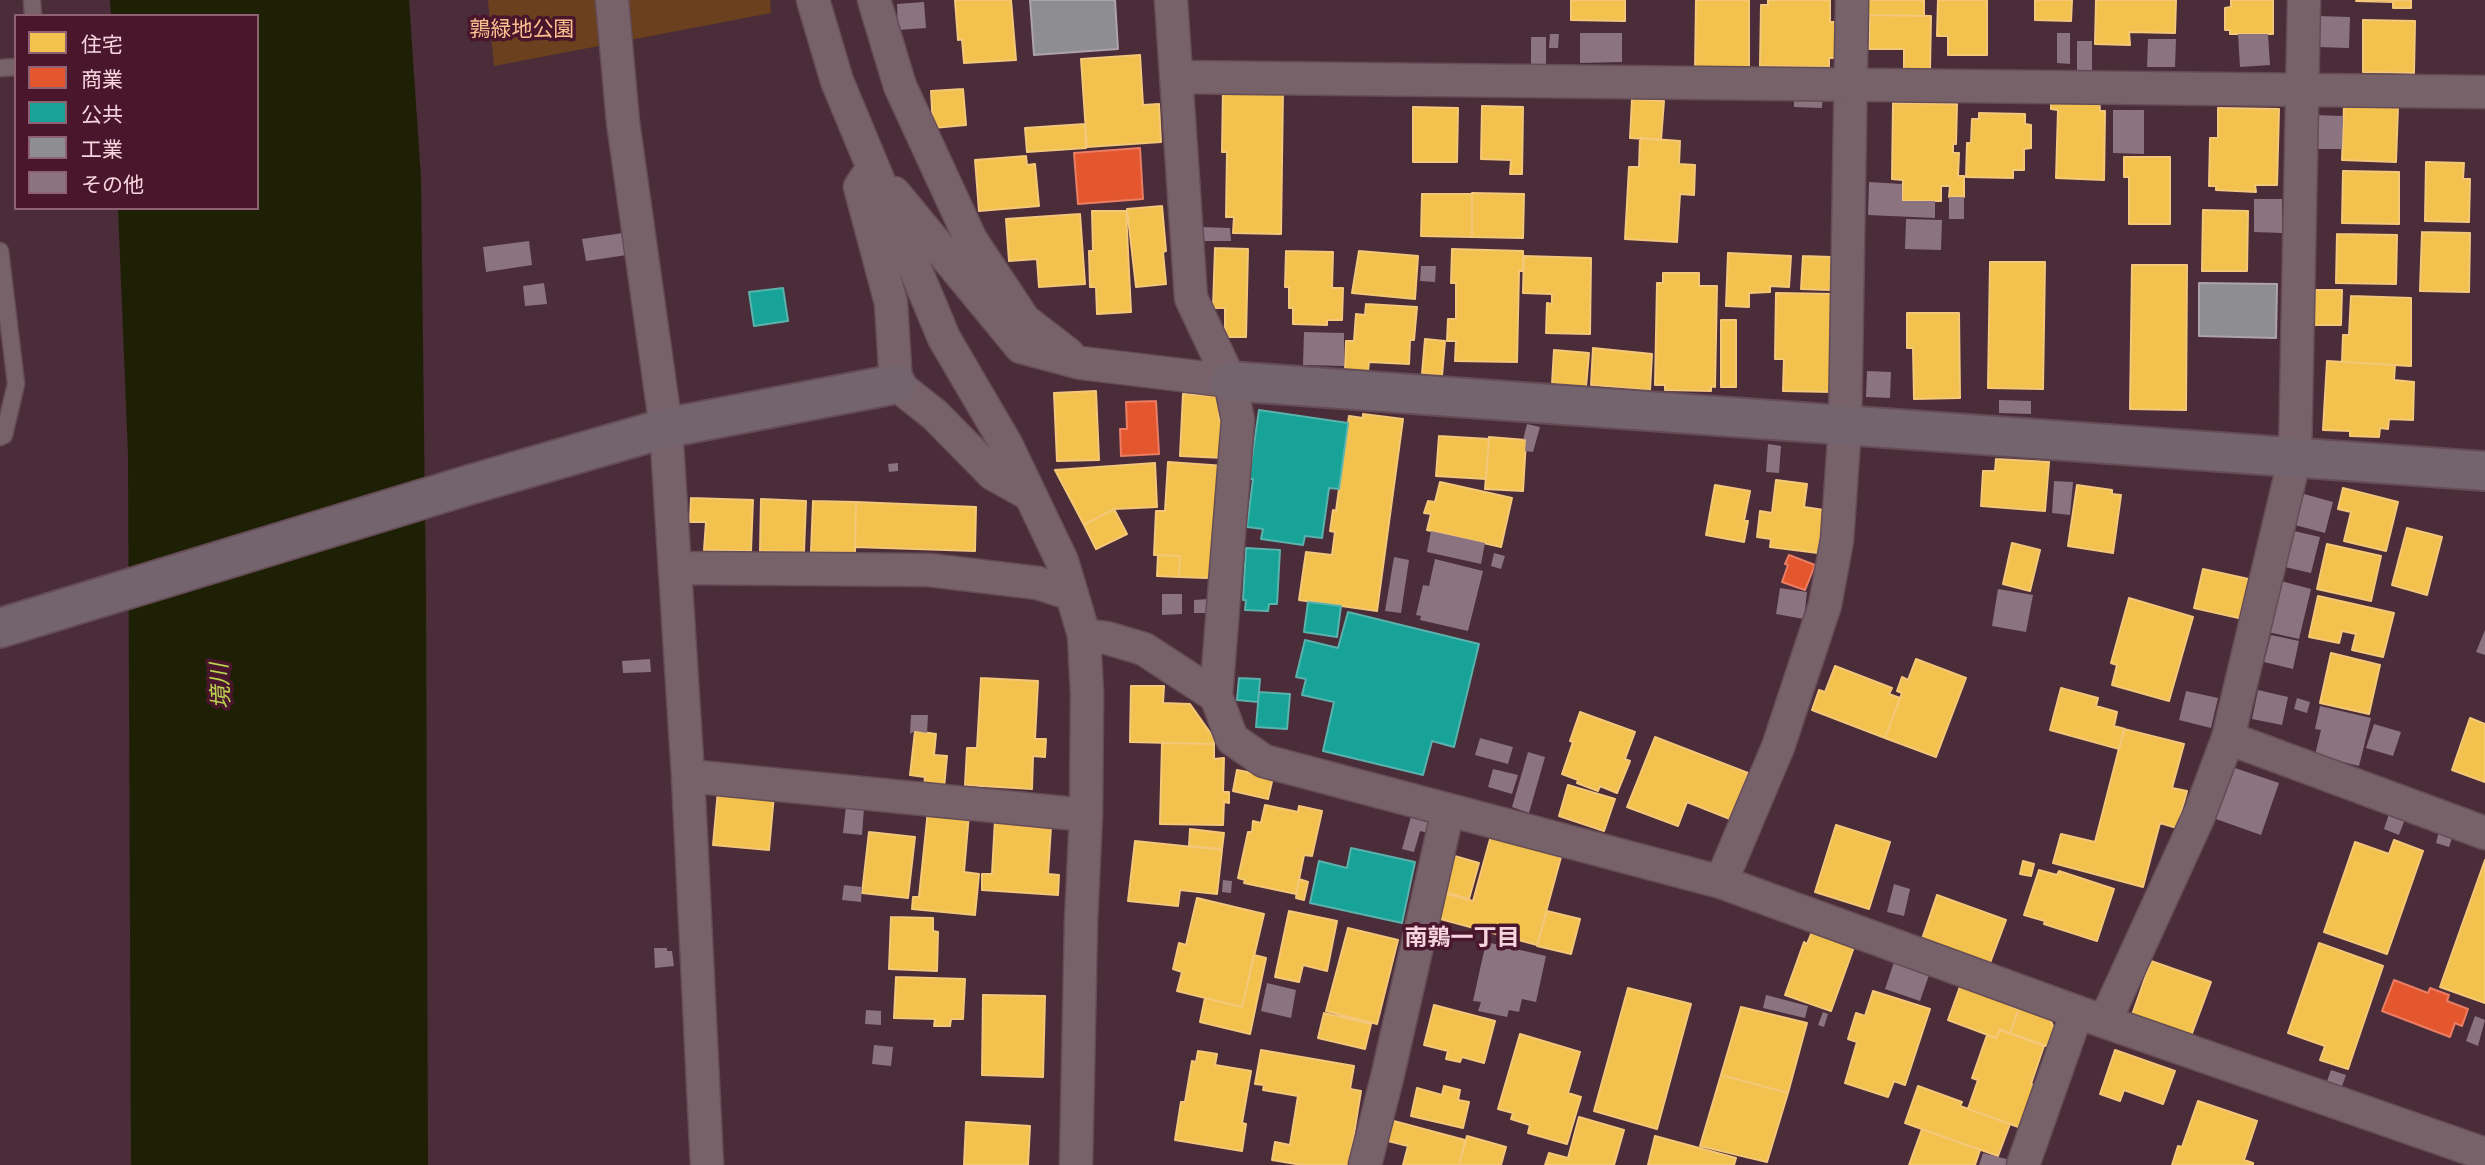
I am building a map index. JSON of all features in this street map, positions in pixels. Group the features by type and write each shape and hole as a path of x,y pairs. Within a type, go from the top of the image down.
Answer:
{"street":[{"path":"612,0 623,122 666,428 677,568 707,1165"},
{"path":"813,0 837,81 944,338 1006,444 1062,561 1084,635 1087,694 1086,815 1076,1165"},
{"path":"874,0 900,86 971,240 1024,320 1081,363"},
{"path":"1171,0 1191,298 1230,381 1238,420 1216,696 1232,739 1264,761 1721,882 2091,1016 2485,1154"},
{"path":"1721,882 1778,747 1825,605 1837,540 1845,426 1852,0"},
{"path":"2023,1165 2091,1016 2198,818 2228,738 2295,457 2304,0"},
{"path":"1176,77 2485,92"},
{"path":"873,168 1021,347 1081,363 1230,381 2485,471"},
{"path":"873,168 860,187 891,303 896,384 935,415 993,474 1029,494"},
{"path":"0,628 472,484 666,428 896,384"},
{"path":"677,568 929,570 1038,583 1072,594"},
{"path":"1084,635 1107,638 1144,649 1216,696"},
{"path":"2228,738 2485,833"},
{"path":"688,776 1086,815"},
{"path":"1365,1165 1448,810"}],"lane":[{"path":"0,251 16,384 4,435 0,437"}],"green space":[{"name":"鶉緑地公園","path":"488,0 770,0 771,13 494,66"}],"water":[{"name":"境川","path":"110,0 409,0 421,178 428,1165 131,1165 128,455 118,210 259,210 259,14 111,14"}],"building: 住宅":[{"path":"955,0 1011,0 1016,60 964,63 962,39 958,40"},
{"path":"1571,0 1625,0 1625,21 1571,20"},
{"path":"1696,0 1749,0 1749,71 1695,71"},
{"path":"1768,0 1830,0 1830,22 1839,22 1838,58 1829,58 1829,67 1760,66 1761,5 1768,5"},
{"path":"1865,0 1924,0 1924,16 1865,15"},
{"path":"1938,0 1987,0 1987,55 1948,55 1948,36 1937,36"},
{"path":"2035,0 2072,0 2071,21 2035,20"},
{"path":"2096,0 2176,0 2175,33 2129,32 2130,45 2095,44"},
{"path":"2231,0 2273,0 2273,34 2230,34 2230,30 2225,30 2225,8 2231,7"},
{"path":"2411,0 2411,8 2393,8 2393,2 2356,1"},
{"path":"1870,15 1931,16 1930,70 1904,70 1904,49 1869,49"},
{"path":"2363,20 2415,21 2414,73 2363,72"},
{"path":"1140,55 1143,105 1159,104 1161,142 1087,147 1081,59"},
{"path":"1223,87 1283,88 1281,234 1233,233 1234,217 1226,217 1227,152 1222,152"},
{"path":"963,89 966,125 933,128 931,91"},
{"path":"2051,98 2099,99 2100,111 2105,111 2104,180 2056,178 2058,110 2051,109"},
{"path":"1632,99 1664,101 1661,140 1630,138"},
{"path":"1893,103 1957,104 1956,144 1953,144 1953,153 1959,153 1958,176 1964,176 1964,197 1949,197 1950,186 1941,186 1941,201 1902,201 1903,180 1892,179"},
{"path":"2344,105 2398,107 2396,162 2342,160"},
{"path":"1482,106 1523,107 1522,174 1510,174 1511,160 1481,159"},
{"path":"1413,107 1458,108 1457,162 1413,162"},
{"path":"2218,108 2279,109 2277,185 2255,185 2256,192 2216,190 2216,186 2209,186 2210,138 2218,138"},
{"path":"1979,113 2025,114 2025,124 2031,125 2031,148 2024,149 2024,170 2013,170 2013,178 1966,177 1967,143 1971,143 1972,119 1979,119"},
{"path":"1085,124 1086,148 1027,152 1025,128"},
{"path":"1640,138 1680,141 1679,164 1695,165 1694,195 1680,194 1677,242 1625,239 1629,167 1639,167"},
{"path":"1026,156 1027,165 1035,164 1039,206 979,211 975,160"},
{"path":"2124,157 2170,157 2170,224 2129,224 2129,177 2124,177"},
{"path":"2426,162 2464,163 2463,179 2470,179 2469,222 2425,221"},
{"path":"2343,171 2399,172 2399,224 2342,223"},
{"path":"1472,193 1524,194 1523,238 1472,237"},
{"path":"1422,194 1472,194 1472,237 1421,236"},
{"path":"1162,206 1166,284 1136,287 1127,209"},
{"path":"2203,210 2248,211 2247,271 2202,271"},
{"path":"1092,211 1126,211 1131,312 1097,314 1096,287 1090,287"},
{"path":"1080,214 1085,284 1039,287 1037,259 1009,261 1006,219"},
{"path":"2422,232 2470,233 2469,292 2420,291"},
{"path":"2337,234 2397,235 2396,284 2336,283"},
{"path":"1215,248 1248,249 1246,337 1225,337 1225,308 1213,308"},
{"path":"1452,249 1523,251 1523,271 1519,271 1517,362 1455,361 1456,341 1447,341 1448,319 1456,319 1456,283 1451,283"},
{"path":"1286,251 1333,252 1332,288 1343,288 1342,320 1327,320 1327,325 1293,324 1293,308 1289,308 1289,287 1285,287"},
{"path":"1359,251 1418,256 1415,299 1352,293"},
{"path":"1728,253 1791,256 1789,287 1770,286 1770,292 1749,293 1749,307 1726,306"},
{"path":"1524,256 1591,258 1590,334 1546,333 1547,303 1552,304 1552,294 1523,293"},
{"path":"1803,256 1831,257 1830,290 1801,289"},
{"path":"1990,262 2045,262 2043,389 1988,388"},
{"path":"2132,265 2187,265 2186,410 2130,409"},
{"path":"1663,273 1699,273 1699,286 1717,286 1715,387 1711,386 1711,391 1665,390 1665,385 1655,385 1657,283 1663,283"},
{"path":"2315,290 2342,290 2341,325 2314,325"},
{"path":"1776,293 1834,294 1833,392 1783,391 1784,359 1775,359"},
{"path":"2351,296 2411,298 2411,366 2342,362 2343,335 2349,335"},
{"path":"1366,304 1417,307 1414,340 1410,340 1409,364 1369,362 1368,371 1345,370 1346,341 1354,341 1356,314 1365,315"},
{"path":"1907,313 1959,313 1960,398 1914,399 1913,348 1907,348"},
{"path":"1721,320 1736,320 1736,387 1721,387"},
{"path":"1425,339 1445,341 1442,376 1422,374"},
{"path":"1593,348 1652,354 1650,390 1591,385"},
{"path":"1554,350 1589,353 1586,387 1552,384"},
{"path":"2327,361 2395,365 2394,380 2414,382 2413,420 2389,419 2388,429 2380,428 2379,437 2350,436 2350,431 2323,430"},
{"path":"1096,391 1099,460 1057,461 1054,393"},
{"path":"1183,394 1220,396 1219,420 1227,421 1225,458 1180,456"},
{"path":"1363,414 1403,419 1377,611 1299,600 1306,552 1332,555 1335,532 1330,531 1333,510 1336,511 1349,416 1363,418"},
{"path":"1439,436 1489,439 1486,479 1436,476"},
{"path":"1489,437 1526,440 1523,491 1485,489"},
{"path":"1996,459 2049,462 2045,511 1981,506 1983,471 1995,471"},
{"path":"1168,462 1225,466 1219,569 1207,578 1179,577 1180,556 1154,555 1156,511 1165,511"},
{"path":"1155,463 1157,507 1114,509 1084,525 1055,470"},
{"path":"1776,480 1807,484 1804,507 1824,510 1818,553 1770,547 1771,539 1757,537 1760,511 1772,513"},
{"path":"1440,482 1512,498 1501,547 1427,530 1431,514 1424,513 1428,501 1435,502"},
{"path":"1715,485 1750,491 1744,521 1748,521 1744,542 1706,535"},
{"path":"2077,485 2112,490 2112,494 2121,495 2113,553 2068,546"},
{"path":"2343,488 2398,502 2386,551 2344,541 2351,512 2338,509"},
{"path":"691,498 753,500 751,551 704,550 706,522 690,522"},
{"path":"761,499 806,501 804,552 760,551"},
{"path":"813,501 856,502 855,553 811,552"},
{"path":"856,502 976,507 975,551 855,547"},
{"path":"1114,509 1127,534 1096,549 1084,525"},
{"path":"2407,528 2442,537 2427,595 2392,585"},
{"path":"2012,543 2040,550 2030,591 2003,584"},
{"path":"2327,544 2381,556 2371,601 2317,589"},
{"path":"1158,555 1180,556 1179,577 1157,576"},
{"path":"2203,569 2253,580 2243,619 2194,608"},
{"path":"2318,596 2394,613 2383,657 2352,650 2356,634 2342,631 2339,643 2309,637"},
{"path":"2129,598 2193,617 2169,701 2112,685 2117,665 2111,663"},
{"path":"2331,653 2380,665 2369,714 2320,703"},
{"path":"1916,659 1966,678 1936,757 1885,738 1902,693 1897,691 1902,677 1908,680"},
{"path":"1835,666 1892,688 1889,694 1900,698 1885,738 1812,710 1819,690 1825,692"},
{"path":"981,678 1038,681 1035,739 1046,739 1045,757 1033,756 1032,789 965,785 967,748 977,748"},
{"path":"1131,686 1164,686 1163,703 1190,704 1214,738 1214,744 1130,742"},
{"path":"2061,688 2098,698 2096,706 2117,712 2114,726 2125,729 2119,749 2050,730"},
{"path":"1580,712 1635,732 1625,759 1630,761 1617,793 1600,786 1598,791 1562,774"},
{"path":"2470,718 2485,724 2485,782 2452,770"},
{"path":"2124,729 2184,744 2172,788 2187,791 2177,828 2160,823 2143,887 2053,863 2061,834 2095,842"},
{"path":"915,731 936,734 934,755 947,756 944,788 924,786 925,777 910,775"},
{"path":"1655,737 1748,773 1730,819 1687,802 1678,826 1627,807"},
{"path":"1162,743 1214,744 1214,759 1224,758 1223,792 1229,792 1229,803 1224,802 1223,825 1160,824"},
{"path":"1237,770 1273,777 1268,799 1233,791"},
{"path":"1568,785 1615,799 1604,831 1559,816"},
{"path":"718,790 774,795 769,850 713,845"},
{"path":"1265,805 1298,812 1299,806 1322,811 1312,856 1304,855 1296,894 1244,883 1245,880 1238,878 1248,832 1252,832 1253,821 1261,823"},
{"path":"928,810 969,814 964,872 979,874 975,915 912,909 913,897 919,897"},
{"path":"995,819 1051,827 1048,874 1059,875 1058,895 982,890 982,874 992,874"},
{"path":"1836,825 1890,842 1869,909 1815,892"},
{"path":"1190,829 1224,833 1222,849 1189,846"},
{"path":"869,832 915,837 908,898 862,893"},
{"path":"1492,832 1542,845 1540,851 1561,857 1537,945 1433,917 1440,892 1473,901"},
{"path":"2394,840 2423,851 2387,954 2324,932 2355,842 2389,854"},
{"path":"1135,841 1222,850 1217,894 1180,890 1178,906 1128,901"},
{"path":"1451,855 1479,863 1469,899 1441,891"},
{"path":"2485,860 2485,1003 2440,987"},
{"path":"2023,861 2034,864 2031,876 2020,874"},
{"path":"2039,870 2057,875 2059,871 2114,889 2097,941 2024,915"},
{"path":"1299,879 1308,882 1304,900 1296,898"},
{"path":"1937,895 2006,920 1990,963 1922,939"},
{"path":"1197,898 1264,914 1242,1007 1177,991 1182,972 1173,969 1179,943 1186,945"},
{"path":"1289,911 1337,921 1327,971 1303,965 1299,982 1275,977"},
{"path":"1547,911 1580,919 1571,954 1537,946"},
{"path":"891,917 933,918 933,931 938,932 937,971 889,969"},
{"path":"1348,928 1398,940 1377,1024 1326,1011"},
{"path":"1812,932 1854,947 1831,1011 1785,995 1804,942 1807,944"},
{"path":"2319,943 2383,966 2348,1069 2320,1060 2325,1046 2288,1033"},
{"path":"1254,955 1266,958 1250,1034 1200,1022 1205,998 1242,1007"},
{"path":"2151,961 2211,982 2191,1036 2132,1015"},
{"path":"896,977 965,979 963,1019 951,1019 950,1026 934,1026 935,1019 894,1018"},
{"path":"1962,981 2012,999 2009,1006 2019,1009 2010,1033 2000,1029 1996,1038 1948,1020"},
{"path":"1628,988 1691,1004 1657,1129 1594,1111"},
{"path":"1873,991 1930,1009 1905,1085 1894,1081 1888,1097 1845,1083 1857,1042 1848,1039 1856,1013 1865,1016"},
{"path":"983,995 1045,996 1043,1077 982,1075"},
{"path":"2021,1003 2048,1014 2055,1031 2049,1047 2010,1033"},
{"path":"1434,1005 1495,1021 1484,1063 1462,1057 1460,1062 1446,1059 1448,1051 1424,1045"},
{"path":"1741,1007 1807,1023 1788,1093 1721,1075"},
{"path":"1324,1013 1371,1024 1365,1049 1318,1038"},
{"path":"2000,1030 2044,1046 2031,1084 2040,1087 2024,1129 1968,1109 1978,1080 1972,1078 1987,1035 1996,1038"},
{"path":"1520,1034 1580,1052 1568,1093 1581,1097 1567,1144 1528,1133 1530,1125 1511,1119 1513,1113 1498,1109"},
{"path":"1261,1050 1354,1066 1350,1089 1361,1091 1349,1165 1302,1165 1272,1160 1275,1142 1290,1145 1298,1096 1263,1090 1264,1085 1255,1084"},
{"path":"2115,1050 2175,1071 2163,1104 2124,1090 2120,1101 2100,1094"},
{"path":"1198,1051 1217,1054 1215,1065 1251,1071 1242,1123 1246,1124 1242,1151 1175,1140 1181,1102 1185,1102 1192,1061 1196,1062"},
{"path":"1721,1075 1788,1093 1767,1162 1700,1146"},
{"path":"1444,1086 1460,1090 1458,1100 1469,1102 1463,1128 1411,1116 1417,1088 1442,1095"},
{"path":"1918,1086 1962,1102 1960,1106 2010,1124 1998,1156 1905,1123"},
{"path":"2198,1101 2257,1121 2244,1160 2253,1165 2172,1165 2178,1146 2182,1147"},
{"path":"1579,1117 1624,1130 1614,1165 1545,1165 1549,1153 1568,1158"},
{"path":"1390,1120 1465,1140 1459,1165 1403,1165 1408,1146 1384,1140"},
{"path":"966,1122 1030,1126 1028,1165 964,1165"},
{"path":"1922,1129 1980,1150 1975,1165 1909,1165"},
{"path":"1467,1136 1506,1147 1501,1165 1459,1165"},
{"path":"1655,1136 1736,1158 1734,1165 1648,1165"}],"building: 商業":[{"path":"1140,148 1143,199 1078,204 1074,153"},
{"path":"1156,401 1159,454 1121,456 1120,429 1127,429 1126,402"},
{"path":"1789,555 1815,565 1805,590 1782,582"},
{"path":"2394,980 2428,993 2430,988 2449,995 2447,1001 2468,1009 2462,1026 2455,1023 2450,1037 2382,1011"}],"building: 公共":[{"path":"783,288 788,321 754,326 749,292"},
{"path":"1259,410 1348,423 1339,489 1329,488 1322,538 1305,536 1303,545 1261,539 1263,529 1247,527 1253,479 1249,479"},
{"path":"1246,548 1280,550 1277,604 1269,604 1268,611 1245,610 1246,600 1243,600"},
{"path":"1308,602 1341,606 1337,637 1304,632"},
{"path":"1348,612 1479,644 1454,747 1432,741 1423,775 1323,751 1334,702 1302,695 1306,679 1296,677 1305,640 1338,648"},
{"path":"1239,678 1260,679 1258,702 1237,700"},
{"path":"1259,692 1290,694 1287,729 1256,727"},
{"path":"1351,848 1415,862 1402,923 1310,903 1319,861 1347,868"}],"building: 工業":[{"path":"1030,0 1115,0 1118,49 1034,55"},
{"path":"2199,283 2277,284 2276,338 2199,336"}],"building: その他":[{"path":"924,2 926,28 898,30 897,4"},
{"path":"2318,16 2350,17 2349,48 2317,47"},
{"path":"1580,33 1622,33 1622,62 1580,63"},
{"path":"2057,33 2070,33 2070,64 2057,63"},
{"path":"1550,34 1559,34 1558,48 1549,48"},
{"path":"2238,34 2268,34 2270,65 2240,67"},
{"path":"1531,37 1546,37 1546,65 1531,64"},
{"path":"2148,39 2176,39 2175,67 2147,67"},
{"path":"2077,41 2092,41 2092,72 2077,71"},
{"path":"1794,93 1823,94 1822,108 1794,107"},
{"path":"2113,110 2144,110 2144,154 2113,153"},
{"path":"2314,115 2343,116 2342,149 2313,149"},
{"path":"1869,182 1902,184 1902,201 1935,201 1935,218 1868,215"},
{"path":"1949,197 1964,197 1964,219 1949,219"},
{"path":"2254,199 2282,199 2282,233 2254,232"},
{"path":"1906,219 1942,220 1941,250 1905,249"},
{"path":"1201,227 1230,228 1231,241 1201,241"},
{"path":"623,233 627,255 586,261 582,239"},
{"path":"529,241 532,265 486,272 483,247"},
{"path":"1421,266 1436,266 1435,282 1420,281"},
{"path":"544,283 547,304 525,306 523,286"},
{"path":"1304,332 1344,333 1344,366 1303,365"},
{"path":"1867,371 1891,372 1890,398 1866,397"},
{"path":"1999,400 2031,401 2031,414 1999,413"},
{"path":"1527,424 1540,427 1533,452 1525,451 1526,439 1523,440"},
{"path":"1768,444 1781,446 1779,473 1766,472"},
{"path":"898,463 898,471 889,472 888,464"},
{"path":"2054,481 2073,482 2070,515 2052,513"},
{"path":"2304,494 2333,502 2325,533 2295,525"},
{"path":"1431,531 1485,543 1481,564 1427,552"},
{"path":"2294,531 2320,537 2311,573 2285,567"},
{"path":"1494,553 1505,556 1501,569 1491,566"},
{"path":"1394,557 1409,560 1401,613 1385,611"},
{"path":"1435,559 1483,571 1468,631 1420,620 1421,616 1416,615 1423,585 1429,586"},
{"path":"2281,581 2311,589 2299,639 2268,632"},
{"path":"1780,588 1807,592 1804,619 1776,614"},
{"path":"1998,589 2033,595 2026,632 1992,626"},
{"path":"1162,594 1182,594 1182,614 1162,615"},
{"path":"1208,599 1208,613 1194,613 1194,600"},
{"path":"2485,630 2485,655 2476,652"},
{"path":"2271,635 2299,641 2293,669 2264,662"},
{"path":"650,659 651,672 623,673 622,661"},
{"path":"2258,690 2288,697 2282,725 2252,719"},
{"path":"2186,691 2218,698 2211,728 2179,720"},
{"path":"2297,698 2310,702 2307,713 2294,709"},
{"path":"2320,706 2371,718 2359,766 2315,755 2321,730 2315,729"},
{"path":"911,715 928,715 927,733 915,731 910,734"},
{"path":"2374,724 2401,732 2393,756 2366,748"},
{"path":"1480,738 1513,747 1508,764 1475,755"},
{"path":"1528,752 1545,757 1529,813 1512,807"},
{"path":"2235,768 2279,783 2261,835 2213,818 2230,770"},
{"path":"1493,769 1518,775 1512,794 1488,787"},
{"path":"846,806 864,808 862,835 843,833"},
{"path":"1412,813 1424,816 1423,821 1431,823 1428,833 1420,831 1414,852 1402,849"},
{"path":"2389,814 2405,819 2399,835 2384,829"},
{"path":"2439,831 2453,835 2449,847 2436,843"},
{"path":"1223,880 1232,881 1231,893 1222,892"},
{"path":"1894,884 1910,889 1904,916 1887,912"},
{"path":"844,885 862,887 861,902 842,900"},
{"path":"1486,942 1546,956 1536,1002 1522,999 1519,1012 1509,1010 1507,1017 1478,1011 1481,1002 1473,1001"},
{"path":"654,948 667,948 667,951 672,951 674,966 655,968"},
{"path":"1894,962 1929,975 1920,1001 1885,989"},
{"path":"1267,983 1296,990 1291,1018 1261,1011"},
{"path":"1766,995 1808,1006 1805,1018 1763,1008"},
{"path":"866,1010 881,1011 881,1025 865,1024"},
{"path":"1823,1012 1828,1014 1824,1027 1818,1025"},
{"path":"2475,1016 2485,1020 2478,1046 2466,1041"},
{"path":"874,1045 893,1047 891,1066 872,1064"},
{"path":"2331,1070 2346,1075 2341,1089 2326,1084"},
{"path":"1983,1153 2010,1160 2009,1165 1979,1165"}],"district":[{"name":"南鶉一丁目","path":"1462,939"}]}
